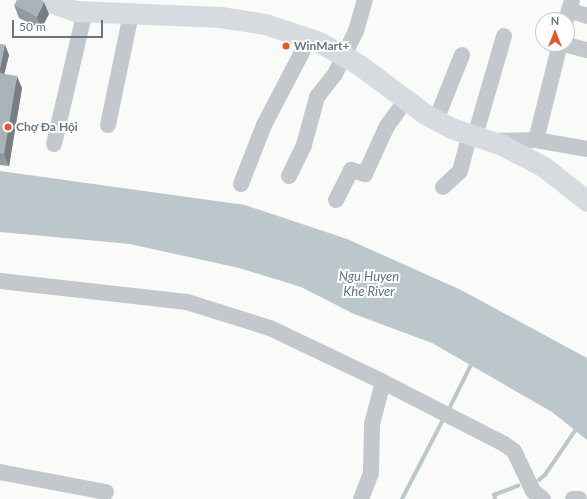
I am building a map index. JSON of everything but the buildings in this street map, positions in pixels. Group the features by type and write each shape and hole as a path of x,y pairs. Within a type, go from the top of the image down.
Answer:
{"main road":[{"path":"45,0 85,11 128,9 220,17 265,24 309,39 344,56 436,120 479,137 544,167 587,201"}],"street":[{"path":"289,176 304,145 317,97 335,74 344,56 356,31 365,0"},
{"path":"108,125 128,9"},
{"path":"569,10 587,16"},
{"path":"54,144 85,11"},
{"path":"443,187 460,171 479,137 504,36"},
{"path":"241,184 264,125 309,39"},
{"path":"575,47 587,50"},
{"path":"536,140 558,52"},
{"path":"436,120 462,56"},
{"path":"336,200 351,170 365,174 387,126 406,100"},
{"path":"479,137 536,140 587,149"},
{"path":"0,281 187,302 270,328 383,382 514,451 533,491 543,499"},
{"path":"361,499 371,473 372,424 383,382"},
{"path":"0,472 106,492"},
{"path":"573,499 579,499"}],"water":[{"name":"Ngu Huyen Khe River","path":"0,171 245,205 347,239 461,290 587,358 587,440 552,412 432,343 354,314 301,287 239,268 130,244 0,232"}],"waterway":[{"path":"448,411 472,363"},
{"path":"402,499 444,418"},
{"path":"539,480 545,475 577,428"},
{"path":"495,499 494,495 518,486"}],"place":[{"name":"WinMart+","path":"286,46"},
{"name":"Chợ Đa Hội","path":"8,127"}]}
